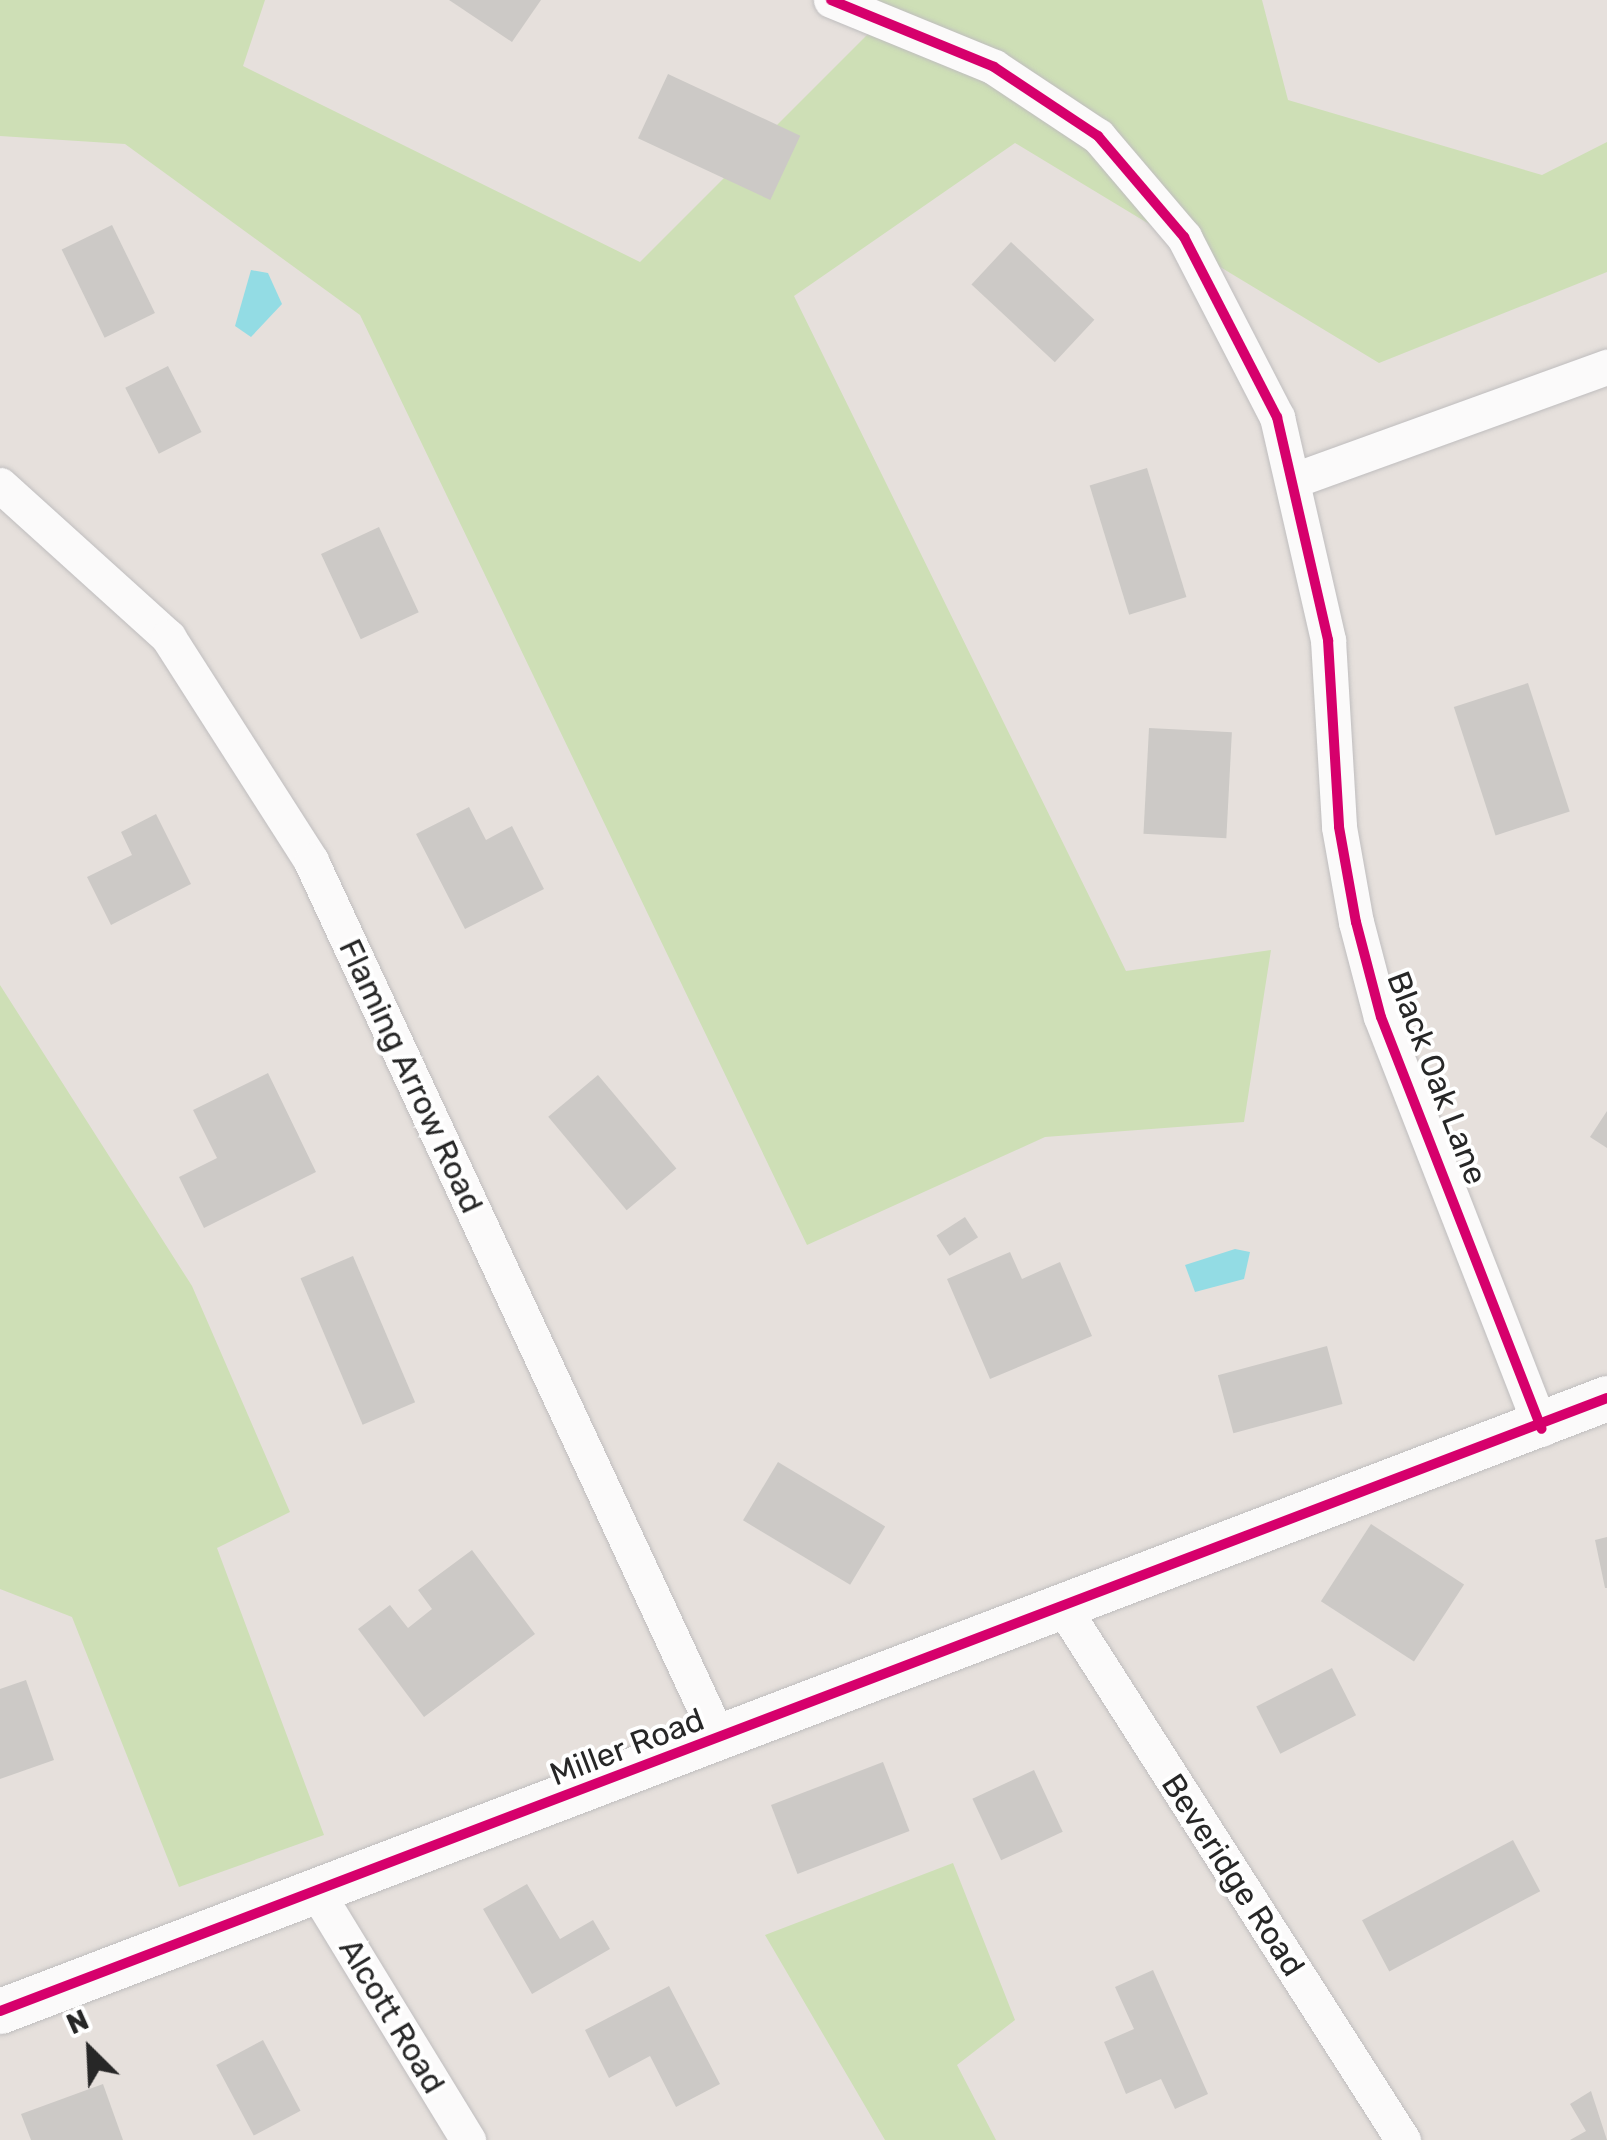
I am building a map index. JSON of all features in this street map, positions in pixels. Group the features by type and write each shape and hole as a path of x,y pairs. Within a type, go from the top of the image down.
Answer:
{"street":[{"name":"Black Oak Lane","path":"831,0 994,67 1111,148 1184,238 1277,418 1297,479 1328,640 1339,827 1356,922 1381,1017 1542,1429"},
{"path":"1297,479 1607,367"},
{"name":"Flaming Arrow Road","path":"0,484 168,636 311,861 720,1739"},
{"name":"Miller Road","path":"0,2011 1542,1429 1607,1398"},
{"name":"Beveridge Road","path":"1064,1609 1402,2140"},
{"name":"Alcott Road","path":"316,1892 468,2140"}],"green space":[{"path":"0,0 265,0 243,66 640,262 868,34 879,0 1262,0 1288,100 1542,175 1607,142 1607,272 1379,363 1015,143 794,296 1126,971 1271,950 1244,1122 1045,1137 807,1245 360,315 125,144 0,136"},
{"path":"0,985 192,1286 290,1512 217,1548 324,1835 179,1887 72,1617 0,1589"},
{"path":"953,1863 1015,2020 957,2065 996,2140 885,2140 765,1935"}],"water":[{"path":"251,270 268,273 282,304 251,337 235,326"},
{"path":"1235,1249 1250,1252 1244,1279 1195,1292 1185,1265"}],"building":[{"path":"449,0 541,0 512,42"},
{"path":"668,74 800,136 770,200 638,138"},
{"path":"112,225 155,313 105,338 62,250"},
{"path":"1011,242 1094,320 1055,362 971,284"},
{"path":"168,366 202,432 159,454 125,388"},
{"path":"1147,468 1186,597 1129,615 1090,486"},
{"path":"379,527 419,612 361,639 321,554"},
{"path":"1528,683 1570,811 1496,835 1454,707"},
{"path":"1149,728 1232,732 1226,838 1143,834"},
{"path":"469,807 486,840 512,826 544,889 465,929 416,834"},
{"path":"156,814 191,884 111,925 87,877 132,855 121,832"},
{"path":"268,1073 316,1172 204,1228 179,1177 217,1158 193,1110"},
{"path":"598,1075 676,1168 627,1210 548,1117"},
{"path":"1607,1111 1607,1148 1590,1137"},
{"path":"965,1217 978,1237 950,1256 936,1236"},
{"path":"1010,1252 1022,1279 1060,1262 1092,1336 990,1379 947,1279"},
{"path":"353,1256 415,1402 363,1425 301,1278"},
{"path":"1327,1346 1343,1404 1233,1433 1218,1375"},
{"path":"778,1462 885,1526 850,1585 743,1520"},
{"path":"1371,1524 1464,1584 1414,1662 1321,1601"},
{"path":"1607,1537 1607,1588 1605,1588 1595,1540"},
{"path":"472,1550 535,1634 424,1717 358,1629 390,1605 408,1628 432,1609 418,1590"},
{"path":"1332,1668 1356,1715 1280,1754 1256,1707"},
{"path":"26,1680 54,1760 0,1779 0,1689"},
{"path":"883,1762 910,1831 797,1874 771,1805"},
{"path":"1034,1770 1063,1832 1001,1860 972,1799"},
{"path":"1513,1840 1540,1891 1389,1971 1362,1920"},
{"path":"527,1884 560,1939 593,1920 610,1949 532,1994 483,1909"},
{"path":"1153,1970 1208,2094 1175,2109 1161,2079 1126,2094 1104,2042 1134,2029 1115,1987"},
{"path":"669,1986 720,2084 676,2107 650,2056 609,2078 585,2030"},
{"path":"263,2040 301,2111 254,2136 216,2065"},
{"path":"103,2084 123,2140 31,2140 21,2114"},
{"path":"1591,2091 1607,2140 1570,2140 1586,2131 1570,2104"}],"cycle path":[{"path":"831,0 994,67 1098,136 1184,237 1277,417 1328,640 1339,827 1356,922 1381,1017 1542,1429"},
{"path":"0,2011 1607,1398"}]}
